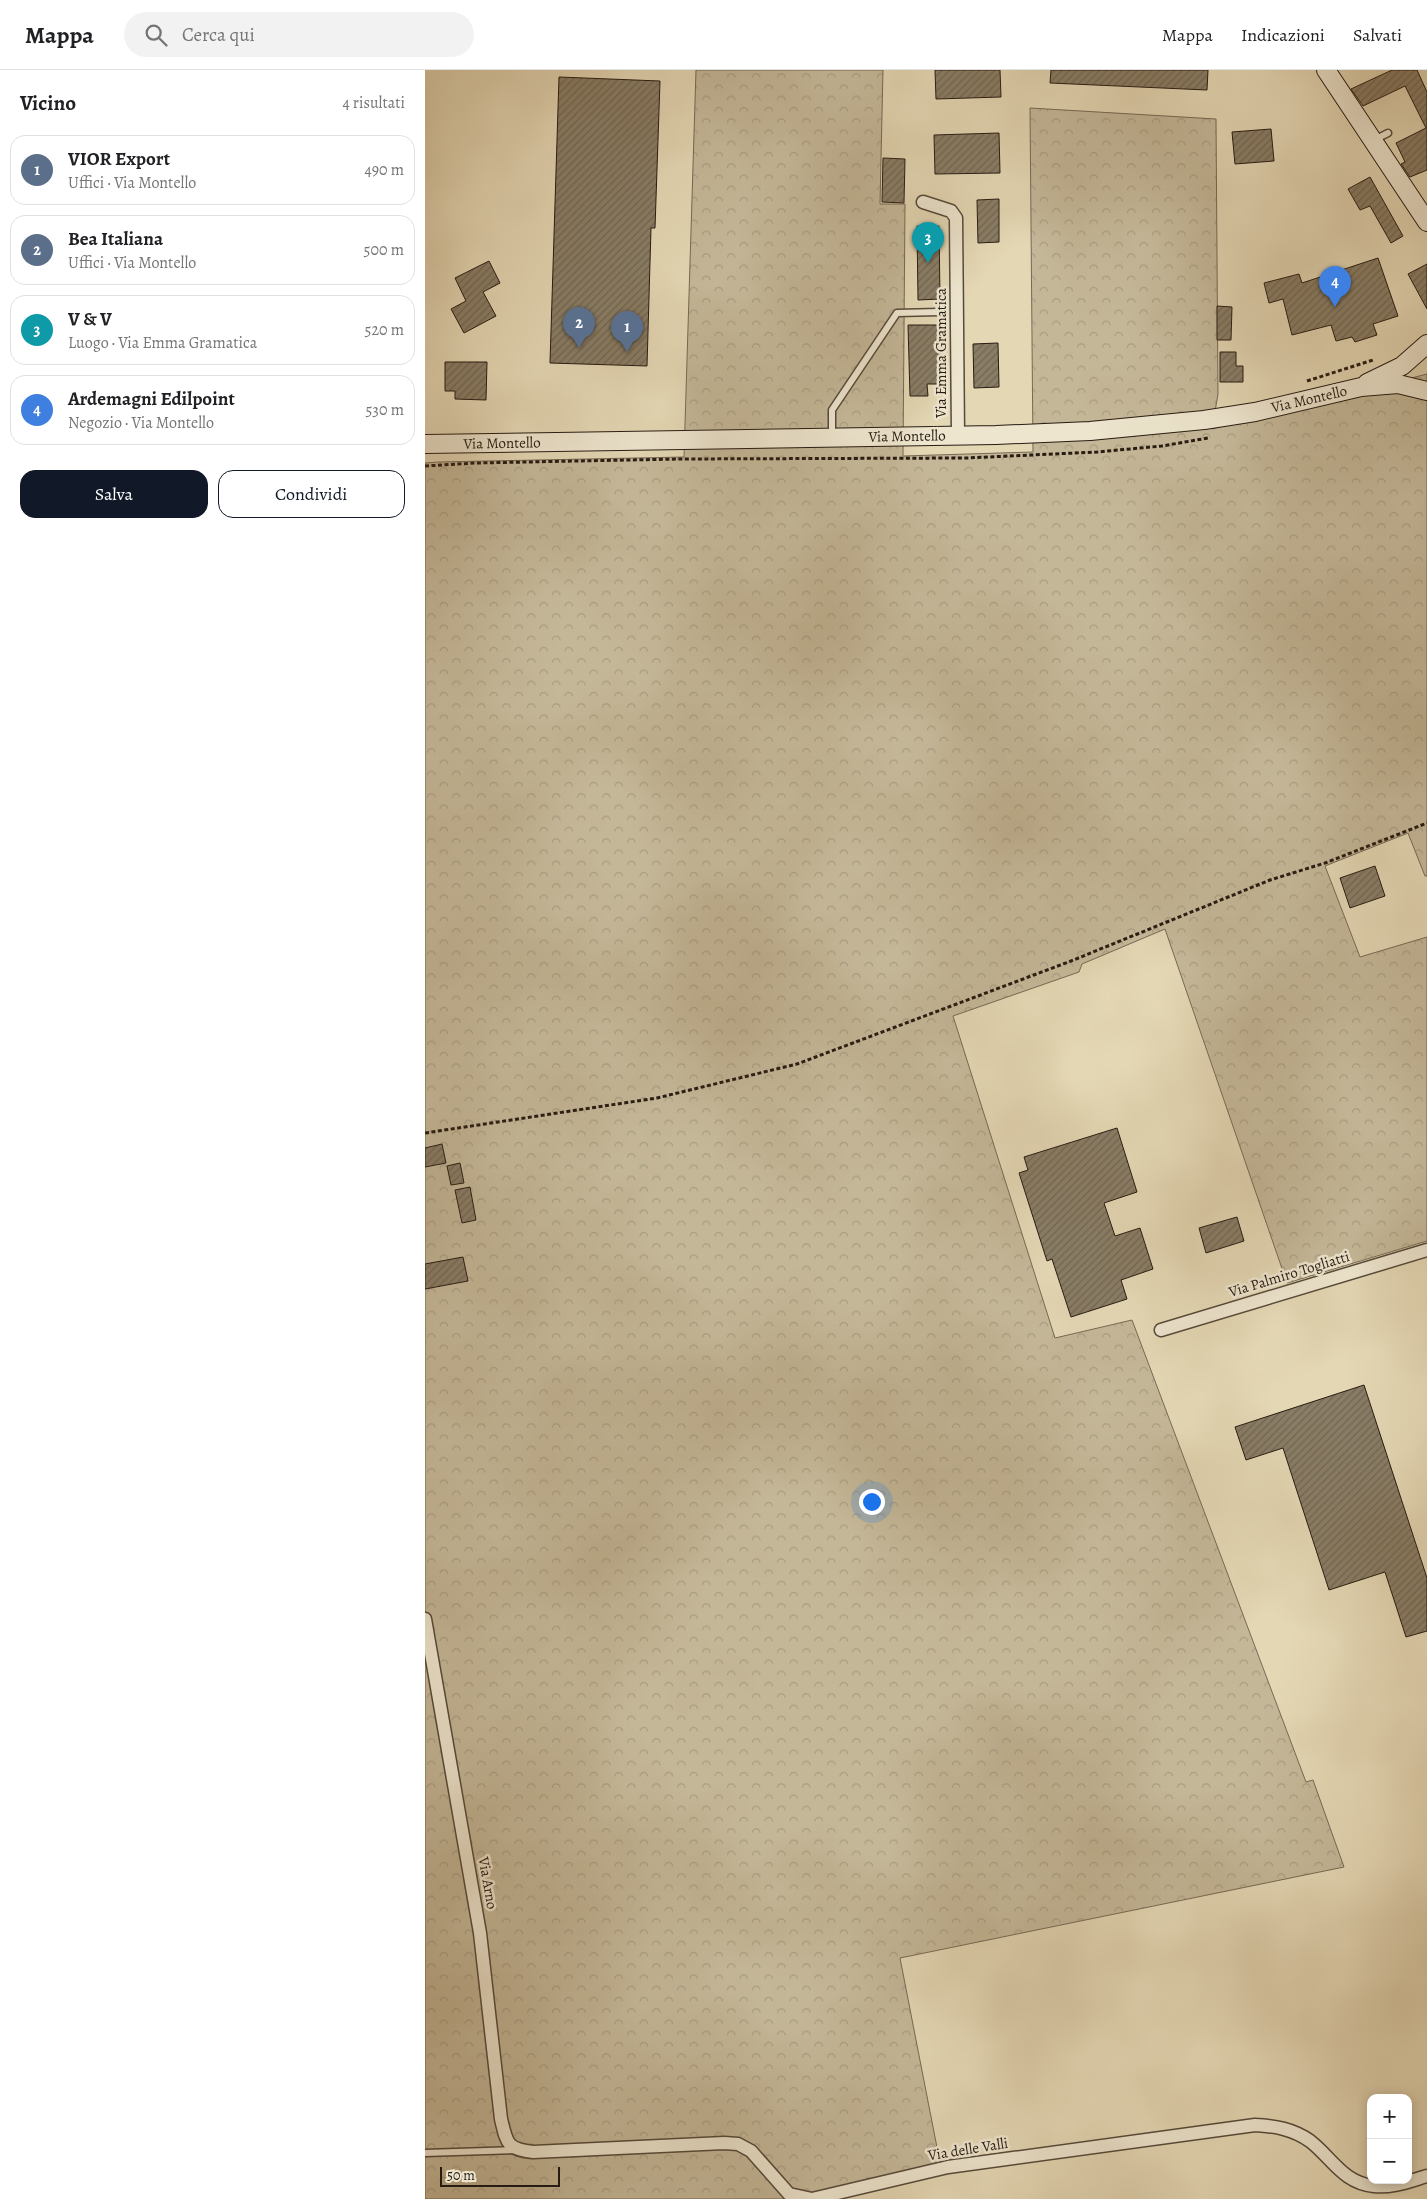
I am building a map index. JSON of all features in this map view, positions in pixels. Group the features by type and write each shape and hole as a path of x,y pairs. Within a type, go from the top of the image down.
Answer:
{"street":[{"path":"1326,70 1380,136 1427,222"},
{"name":"Via Emma Gramatica","path":"923,202 951,211 956,218 958,435"},
{"name":"Via Montello","path":"1361,387 1402,366 1427,344"},
{"path":"1427,354 1427,359"},
{"name":"Via Montello","path":"425,444 832,438 1090,431 1204,420 1255,412 1361,387 1398,384 1427,390"},
{"name":"Via Montello","path":"425,448 449,444"},
{"name":"Via Palmiro Togliatti","path":"1161,1330 1427,1250"},
{"name":"Via Arno","path":"425,1619 480,1932 501,2119 509,2143 516,2150"},
{"name":"Via delle Valli","path":"516,2150 533,2152 724,2143 738,2144 751,2150 789,2194 812,2199 948,2166 1255,2126 1277,2126 1294,2132 1311,2142 1341,2173 1361,2184 1376,2186 1396,2185 1427,2176"}],"lane":[{"path":"832,438 831,410 897,313 939,312"},
{"path":"425,2153 516,2150"}],"path":[{"path":"1298,384 1379,358"},
{"path":"425,1133 657,1098 797,1064 1071,961 1270,880 1325,863 1427,823"}],"green space":[{"path":"696,70 883,70 880,204 905,204 903,456 1033,452 1030,108 1216,119 1218,394 1212,429 1427,374 1427,876 1425,876 1408,833 1325,866 1360,957 1427,937 1427,1241 1287,1283 1165,929 1082,964 1079,972 953,1016 1055,1338 1132,1320 1306,1782 1313,1780 1344,1867 900,1958 942,2173 790,2199 425,2199 425,463 684,457"}],"building":[{"path":"935,70 1000,70 1001,97 936,99"},
{"path":"1051,70 1208,70 1207,90 1050,83"},
{"path":"1392,70 1417,70 1427,92 1427,170 1410,177 1401,164 1405,162 1396,143 1426,128 1405,86 1363,106 1351,89"},
{"path":"559,77 660,81 655,228 651,228 647,366 550,363"},
{"path":"1271,129 1274,161 1235,164 1232,132"},
{"path":"999,133 1000,173 935,174 934,135"},
{"path":"883,158 905,159 904,203 882,202"},
{"path":"1370,177 1403,236 1391,243 1370,206 1360,210 1348,189"},
{"path":"999,199 999,242 978,243 977,200"},
{"path":"917,226 939,226 940,299 918,300"},
{"path":"1378,258 1398,316 1373,324 1377,335 1355,342 1352,337 1336,341 1331,325 1292,335 1283,299 1269,303 1264,283 1299,274 1302,283"},
{"path":"489,261 500,283 483,292 496,316 464,333 451,309 466,301 455,278"},
{"path":"1427,264 1427,309 1408,274"},
{"path":"1217,306 1232,307 1231,340 1217,340"},
{"path":"908,325 941,325 942,384 927,384 928,396 910,396"},
{"path":"998,343 999,387 974,388 973,344"},
{"path":"1220,352 1236,352 1236,366 1243,366 1243,382 1220,382"},
{"path":"445,362 487,362 486,400 455,399 455,391 445,391"},
{"path":"1375,866 1385,896 1350,908 1340,878"},
{"path":"1117,1128 1137,1192 1104,1203 1115,1236 1140,1228 1153,1269 1121,1280 1127,1299 1071,1317 1052,1259 1047,1261 1019,1173 1028,1170 1024,1157"},
{"path":"442,1144 446,1163 425,1167 425,1148"},
{"path":"460,1163 464,1183 451,1185 447,1166"},
{"path":"470,1187 476,1220 462,1223 455,1190"},
{"path":"1237,1217 1244,1241 1206,1253 1199,1228"},
{"path":"463,1257 468,1281 425,1289 425,1264"},
{"path":"1364,1385 1427,1578 1427,1631 1406,1637 1385,1572 1329,1590 1283,1448 1246,1460 1235,1427"}],"place":[{"name":"V & V","path":"928,263"},
{"name":"Ardemagni Edilpoint","path":"1335,307"},
{"name":"Bea Italiana","path":"579,348"},
{"name":"VIOR Export","path":"627,352"}]}
